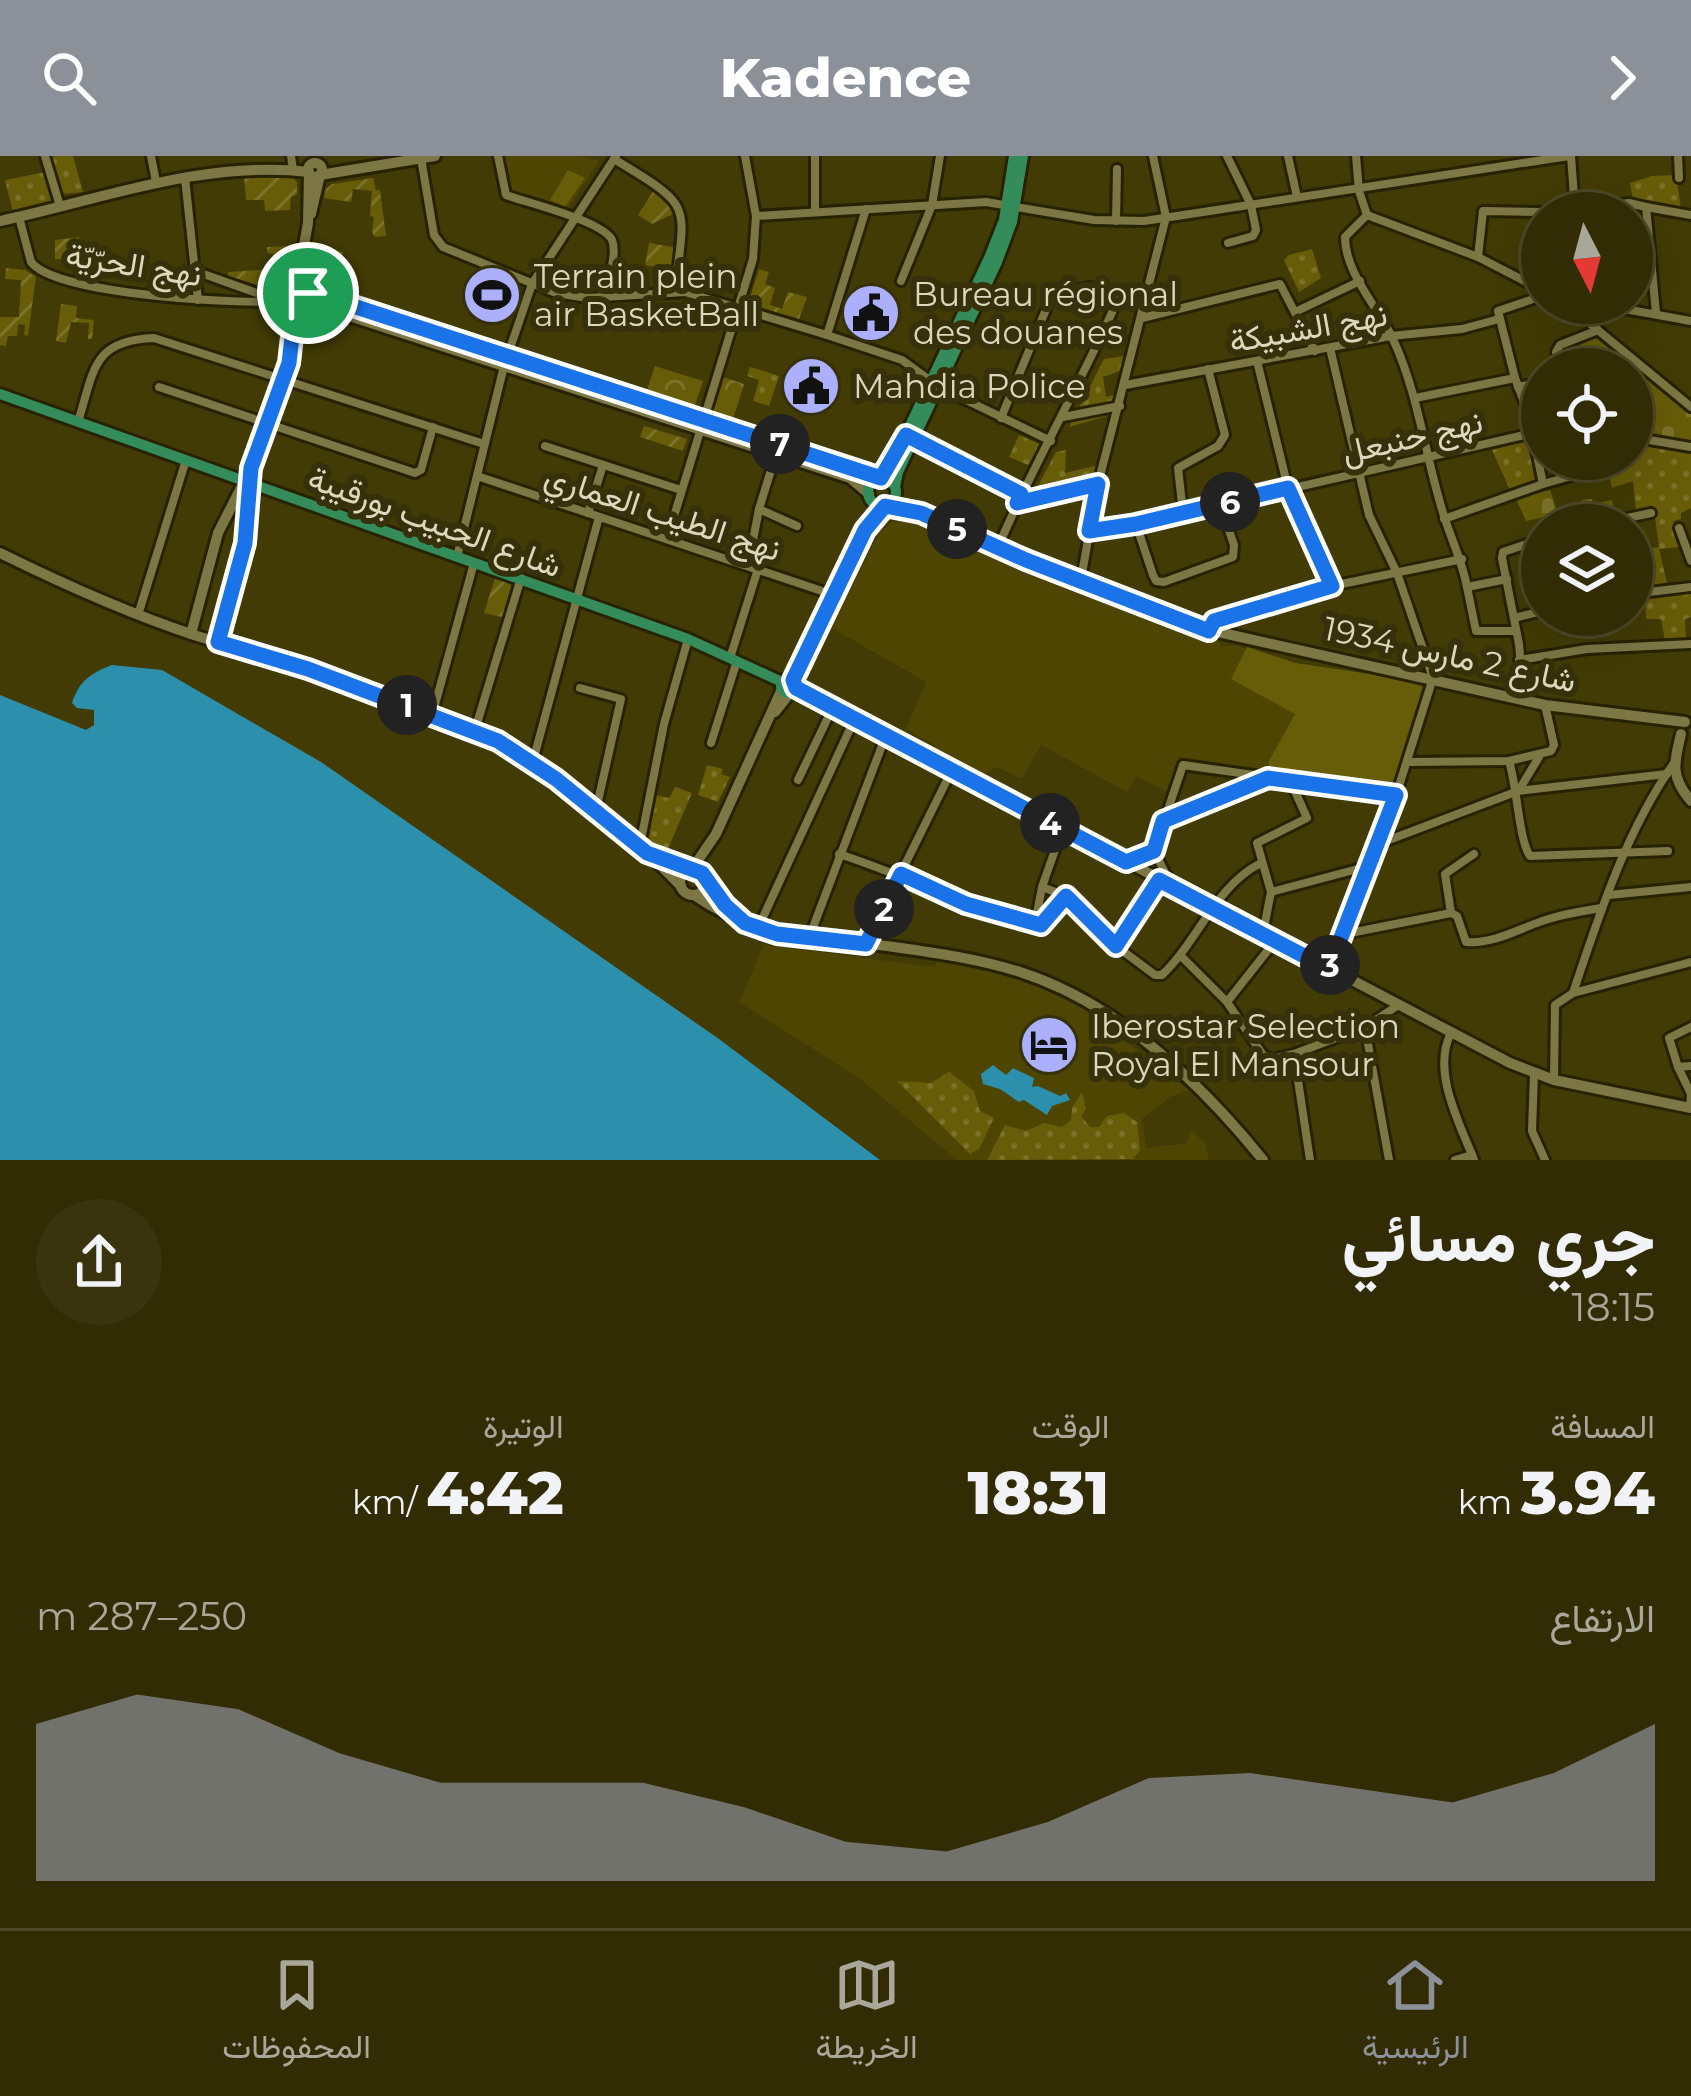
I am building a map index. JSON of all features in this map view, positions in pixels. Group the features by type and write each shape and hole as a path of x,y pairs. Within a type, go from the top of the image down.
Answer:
{"main road":[{"path":"865,530 870,485 881,478 910,437 985,279 1012,204 1019,156"},
{"name":"شارع الحبيب بورقيبة","path":"0,394 688,639 789,687"},
{"path":"789,687 865,530 896,489 910,437"},
{"path":"881,478 896,489"},
{"path":"869,496 886,505"}],"street":[{"path":"45,156 60,206"},
{"path":"152,156 156,182"},
{"path":"291,156 293,170"},
{"path":"0,220 156,182 236,169 369,167 435,156"},
{"path":"498,156 506,195 590,223 612,241 604,298"},
{"path":"667,539 753,260 756,216 745,156"},
{"path":"815,156 815,212"},
{"path":"901,281 932,205 940,156"},
{"path":"1081,579 1098,484 1166,217 1153,156"},
{"path":"1227,156 1251,205 1255,233 1228,243"},
{"path":"1288,156 1297,197"},
{"path":"1356,156 1367,215"},
{"path":"756,216 1012,204 1116,221 1359,191 1570,156 1573,192"},
{"path":"1678,156 1679,178"},
{"path":"420,158 438,243 532,284 576,297 675,291 827,335 902,360 935,384 1051,441"},
{"path":"457,557 506,361 532,284 615,158 665,190 676,204 684,233 675,291"},
{"path":"191,634 222,525 246,482 285,378 315,167"},
{"path":"1116,221 1118,169"},
{"path":"185,177 198,301"},
{"path":"1653,208 1691,215"},
{"path":"827,335 866,209"},
{"path":"1478,256 1483,211 1521,212"},
{"path":"1367,215 1478,256 1521,280"},
{"path":"1367,215 1344,240 1415,398 1444,519 1462,559 1476,632 1516,631"},
{"name":"نهج الحرّيّة","path":"19,217 31,262 41,273 170,299 281,301"},
{"path":"195,272 281,301 300,297 333,305 881,478"},
{"path":"1295,312 1360,281"},
{"path":"1653,281 1656,313"},
{"path":"1142,318 1280,284 1315,351"},
{"path":"1001,418 1052,295 1089,287 1147,296"},
{"path":"998,547 1121,292"},
{"name":"نهج الشبيكة","path":"1125,385 1391,336 1462,329 1499,319 1501,308 1521,300"},
{"path":"1653,313 1691,321"},
{"path":"1499,319 1521,394"},
{"path":"1592,324 1691,406"},
{"path":"1559,348 1598,330"},
{"path":"78,422 102,355 130,338 168,340 484,444"},
{"path":"1329,969 1381,843 1433,678 1397,573 1369,515 1330,349"},
{"path":"1257,360 1288,488 1332,586"},
{"path":"1184,513 1178,468 1219,446 1225,435 1208,369"},
{"path":"1415,398 1521,383"},
{"path":"159,387 415,473 421,470 433,427"},
{"path":"1063,417 1120,406"},
{"path":"702,424 850,478 869,496"},
{"name":"نهج حنبعل","path":"1089,531 1521,436"},
{"path":"910,437 1019,498 1098,484"},
{"path":"1653,441 1691,447"},
{"path":"544,446 681,490"},
{"path":"711,743 753,567 759,509 776,454"},
{"path":"138,615 186,460"},
{"path":"588,513 603,465"},
{"name":"نهج الطيب العماري","path":"477,476 834,595"},
{"path":"1542,480 1543,484"},
{"path":"1444,519 1557,480"},
{"path":"218,642 246,532 246,482"},
{"name":"شارع 2 مارس 1934","path":"896,489 921,513"},
{"path":"1136,524 1153,575 1164,582 1233,557 1235,548 1220,504"},
{"name":"شارع 2 مارس 1934","path":"886,505 921,513 1209,631 1545,704 1687,728"},
{"path":"759,509 797,526"},
{"path":"532,761 599,517"},
{"path":"222,525 246,532"},
{"path":"1679,528 1691,560"},
{"path":"1521,546 1503,552 1524,698"},
{"path":"0,554 138,615 308,669 475,731 532,761 644,850 681,886 745,923 809,938 946,955 1001,968 1086,1003 1183,1075 1263,1160"},
{"path":"1209,631 1214,621 1332,586 1462,559"},
{"path":"432,714 474,563"},
{"path":"475,731 521,578"},
{"path":"1467,587 1507,579"},
{"path":"1653,592 1691,587"},
{"path":"1514,618 1521,616"},
{"path":"644,850 664,724 688,639"},
{"path":"1519,660 1587,649 1691,644"},
{"path":"681,886 682,876 716,833 766,724 789,687"},
{"name":"شارع الحبيب بورقيبة","path":"789,687 1534,1073 1690,1108"},
{"path":"580,688 621,699 596,811"},
{"path":"1407,761 1509,761 1551,751 1545,704"},
{"path":"798,780 833,707"},
{"path":"758,928 855,718"},
{"path":"1573,993 1601,908 1672,771 1687,728"},
{"path":"809,938 886,735"},
{"path":"1518,791 1540,755"},
{"path":"1509,761 1518,791 1524,848 1530,856 1668,851"},
{"path":"1172,887 1154,851 1183,765 1396,795"},
{"path":"866,944 952,770"},
{"path":"1381,843 1518,791 1672,771"},
{"path":"1672,771 1691,801"},
{"path":"1163,821 1268,778"},
{"path":"1263,933 1270,892 1259,841 1307,818 1290,780"},
{"path":"1038,924 1042,887 1062,830"},
{"path":"694,895 703,890 716,833"},
{"path":"644,850 691,869 745,923"},
{"path":"1126,862 1154,851"},
{"path":"838,854 901,874 966,904 1038,924"},
{"path":"1451,914 1445,874 1474,854"},
{"path":"1042,887 1066,896 1116,946 1159,976 1180,956 1234,879 1261,862"},
{"path":"1270,892 1371,866"},
{"path":"1116,946 1159,880"},
{"path":"1609,895 1691,887"},
{"path":"1038,924 1066,896"},
{"path":"1344,934 1451,914 1457,916 1466,942 1472,943 1507,936 1552,917 1601,908"},
{"path":"1227,1002 1276,940"},
{"path":"1180,956 1227,1002 1267,1058 1294,1054 1365,1027 1397,1006"},
{"path":"1555,1080 1555,1005 1573,993 1691,962"},
{"path":"1365,1027 1389,1160"},
{"path":"1690,1108 1691,1094 1669,1038 1691,1027"},
{"path":"1451,1034 1443,1056 1445,1072 1473,1158 1455,1160"},
{"path":"1294,1054 1310,1160"},
{"path":"1678,1067 1691,1066"},
{"path":"1534,1073 1532,1131 1545,1160"}],"shaded area":[{"path":"502,156 576,156 599,161 566,212 510,191"},
{"path":"908,521 1222,647 1234,645 1295,663 1418,681 1424,688 1392,789 1269,776 1179,757 1169,792 1136,776 1127,792 1041,745 1022,779 997,767 983,775 934,749 935,745 906,729 926,682 832,628 879,533 892,522"},
{"path":"764,945 934,967 939,960 1019,979 1057,994 1087,1011 1189,1090 1170,1097 1142,1119 1146,1148 1187,1143 1191,1130 1205,1143 1209,1160 957,1160 859,1078 739,1002"}],"green space":[{"path":"50,156 73,156 83,192 61,194"},
{"path":"568,170 585,178 565,207 550,200"},
{"path":"46,172 51,201 13,212 5,180"},
{"path":"1676,175 1681,209 1653,204 1653,192 1632,192 1630,183"},
{"path":"244,176 293,178 297,194 291,197 290,210 265,211 264,200 246,200"},
{"path":"373,178 380,190 386,236 375,237 372,232 372,191 353,189 351,202 324,198 332,184"},
{"path":"654,190 672,202 675,213 652,224 638,215"},
{"path":"79,237 83,260 55,259 55,240"},
{"path":"649,243 678,248 674,270 645,265"},
{"path":"288,246 286,274 291,279 282,292 228,276 228,272 273,269 273,254 267,253 267,247"},
{"path":"317,248 343,252 338,291 313,278"},
{"path":"1312,249 1321,278 1299,292 1284,260"},
{"path":"6,268 36,277 28,336 25,325 18,324 17,336 8,336 6,346 0,345 0,317 19,317 21,280 5,279"},
{"path":"759,269 769,272 765,284 775,288 770,305 782,309 788,292 807,297 799,319 748,304"},
{"name":"Terrain plein air BasketBall","path":"477,280 514,291 508,311 471,300"},
{"path":"61,304 77,306 76,318 94,320 92,339 88,339 89,323 71,322 66,343 56,341"},
{"path":"1077,320 1104,331 1093,353 1068,342"},
{"path":"1597,337 1610,348 1581,348 1579,343"},
{"path":"1131,355 1125,369 1103,377 1106,397 1122,393 1114,414 1069,427 1104,359"},
{"path":"655,366 703,381 694,408 646,393"},
{"path":"750,367 779,376 769,406 753,401 759,380 747,376"},
{"path":"723,377 744,384 733,419 712,412"},
{"path":"1653,383 1691,414 1691,445 1653,437"},
{"path":"644,426 687,439 683,451 640,437"},
{"path":"1019,435 1042,445 1033,467 1009,457"},
{"path":"1521,441 1521,480 1538,480 1539,484 1511,492 1492,450"},
{"path":"1653,445 1691,452 1691,508 1673,521 1681,547 1659,549 1668,587 1653,589 1653,548 1659,547 1653,504 1635,504 1633,481 1612,488 1610,480 1653,480"},
{"path":"1066,450 1065,473 1099,465 1094,484 1032,497 1056,452"},
{"path":"1550,490 1555,504 1521,504 1521,510 1516,499"},
{"path":"495,578 515,586 506,618 484,613"},
{"path":"1691,592 1686,640 1665,641 1661,619 1653,619 1653,599"},
{"path":"1247,647 1295,663 1418,681 1424,688 1392,789 1269,776 1269,761 1295,714 1231,679"},
{"path":"707,765 723,769 721,774 730,777 718,802 698,795"},
{"path":"675,787 692,793 667,851 646,842 655,795 669,798"},
{"path":"949,1072 974,1091 980,1111 994,1118 979,1149 970,1154 897,1081 931,1083"},
{"path":"1082,1092 1086,1109 1081,1116 1090,1127 1099,1127 1107,1116 1124,1113 1137,1122 1140,1150 1133,1159 987,1160 1005,1125 1026,1131 1044,1123 1062,1127 1071,1120"}],"water":[{"path":"112,665 162,670 321,762 719,1039 880,1160 0,1160 0,695 86,730 94,725 94,710 77,708 72,703 75,695 87,679"},
{"path":"993,1065 1006,1075 1013,1068 1034,1078 1032,1087 1060,1096 1066,1093 1070,1100 1052,1106 1047,1115 983,1084 981,1074"}],"place":[{"name":"Terrain plein air BasketBall","path":"492,295"},
{"name":"Bureau régional des douanes","path":"871,313"},
{"name":"Mahdia Police","path":"811,386"},
{"name":"Iberostar Selection Royal El Mansour","path":"1049,1045"}],"route":[{"path":"308,293 881,478 906,435 1021,494 1017,503 1098,484 1089,531 1288,488 1332,586 1214,621 1209,631 1026,560 921,513 887,505 865,530 793,680 796,688 1126,862 1154,851 1163,821 1268,778 1396,795 1329,969 1159,880 1116,946 1066,896 1041,925 966,904 901,874 866,944 777,934 745,923 702,873 647,853 556,779 498,741 308,669 218,642 245,543 251,468 285,378 296,302 306,302 308,293"}]}
